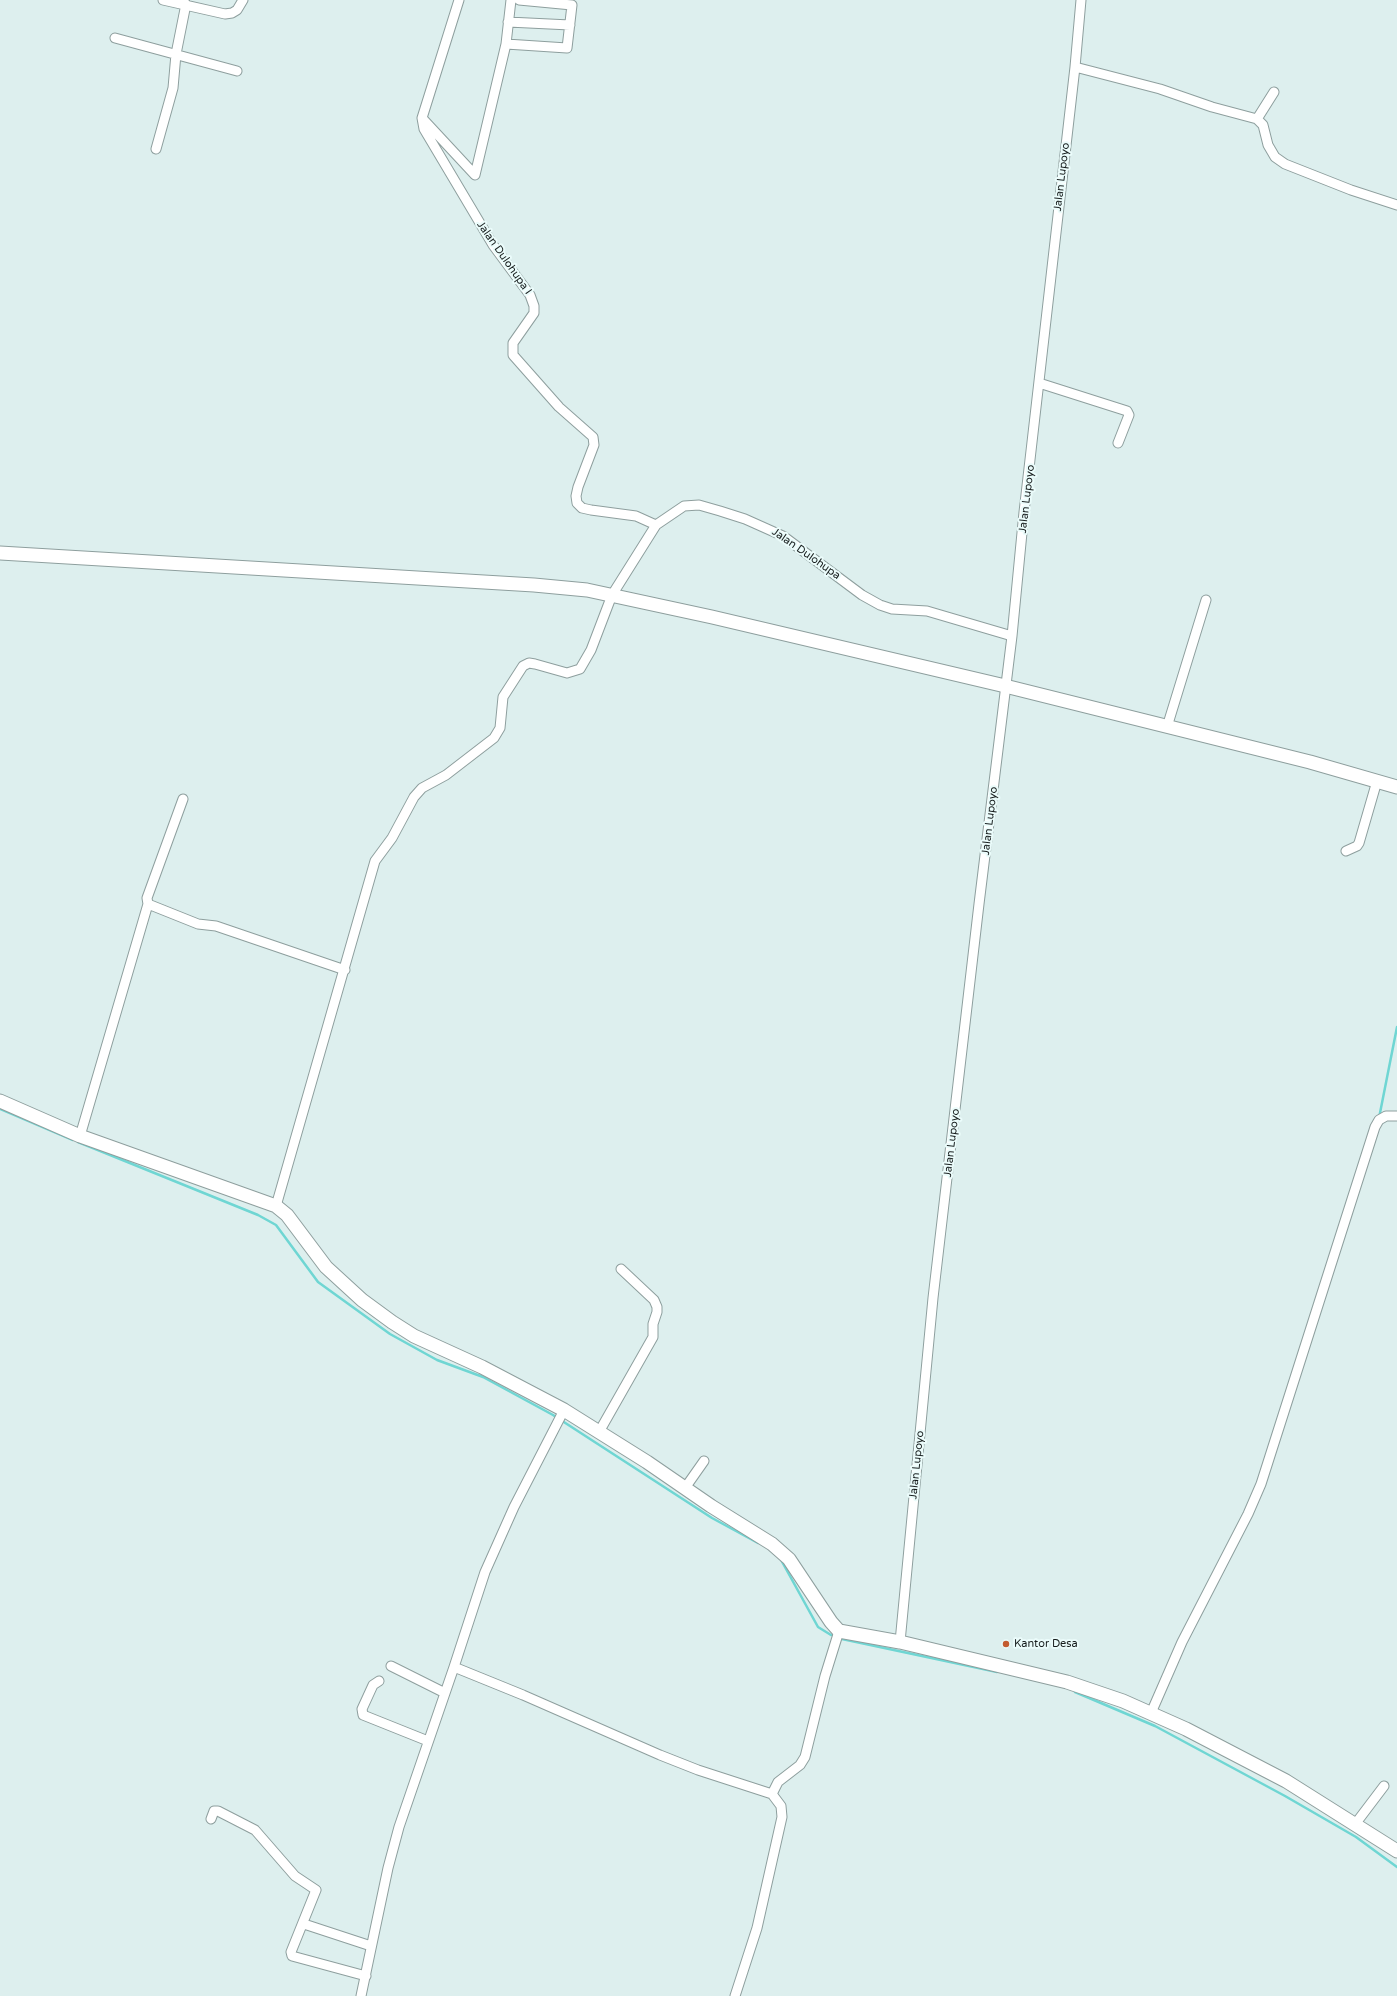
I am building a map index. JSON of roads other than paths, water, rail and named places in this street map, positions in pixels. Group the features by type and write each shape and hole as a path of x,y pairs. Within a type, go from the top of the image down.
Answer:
{"street":[{"path":"163,0 225,14 232,13 237,10 243,0"},
{"path":"459,0 422,118 475,175 506,44 511,0"},
{"path":"506,44 568,48 572,5 519,0"},
{"name":"Jalan Lupoyo","path":"894,1641 979,904 1001,686 1012,636 1075,67 1081,0"},
{"path":"156,149 173,88 176,54 186,4"},
{"path":"508,22 570,25"},
{"path":"115,38 237,71"},
{"path":"1075,67 1160,89 1212,107 1258,119 1262,125 1268,145 1275,157 1285,164 1351,190 1397,205"},
{"path":"1258,119 1274,92"},
{"name":"Jalan Dulohupa I","path":"422,118 424,129 429,140 473,214 493,245 530,295 534,306 534,313 513,343 513,355 562,410 593,436 594,445 578,487 576,496 577,503 582,508 636,516 656,525"},
{"path":"1039,383 1128,411 1129,415 1118,443"},
{"name":"Jalan Dulohupa","path":"276,1206 345,970 374,861 400,824 414,797 422,788 446,775 494,738 500,728 503,697 523,666 529,663 567,673 580,669 591,650 612,595 656,525 684,506 699,505 720,511 760,525 783,536 862,595 880,605 892,609 927,611 1012,636"},
{"path":"0,553 542,585 612,595 1001,686 1310,762 1397,787"},
{"path":"1167,727 1206,600"},
{"path":"1346,851 1358,846 1359,844 1377,781"},
{"path":"80,1136 148,904 147,898 183,799"},
{"path":"148,904 198,924 216,926 345,970"},
{"path":"0,1100 80,1136 276,1206 287,1215 326,1267 362,1300 392,1322 414,1336 488,1370 561,1416 601,1428 647,1462 687,1485 779,1550 798,1571 831,1622 839,1631 894,1641 1067,1682 1123,1701 1262,1767 1356,1823 1397,1851"},
{"path":"1151,1714 1182,1642 1248,1514 1261,1484 1375,1127 1379,1120 1386,1116 1397,1116"},
{"path":"601,1428 653,1337 653,1324 657,1312 657,1307 654,1300 621,1269"},
{"path":"361,1996 388,1868 399,1827 488,1562 526,1483 561,1416"},
{"path":"687,1485 704,1461"},
{"path":"772,1794 778,1782 800,1765 805,1757 825,1676 839,1631"},
{"path":"391,1666 445,1692"},
{"path":"454,1667 552,1707 660,1755 704,1772 772,1794 781,1806 781,1824 757,1928 735,1996"},
{"path":"379,1682 373,1685 362,1709 363,1715 428,1741"},
{"path":"1356,1823 1384,1786"},
{"path":"211,1819 214,1811 218,1811 255,1830 295,1876 316,1890 304,1924 291,1952 292,1956 366,1976"},
{"path":"304,1924 371,1946"}],"waterway":[{"path":"1379,1118 1397,1027"},
{"path":"0,1109 73,1140"},
{"path":"78,1142 258,1215 276,1225 318,1282 390,1334 437,1360 483,1377 553,1415 712,1518 758,1543"},
{"path":"780,1558 818,1627 831,1635"},
{"path":"842,1639 997,1672"},
{"path":"1075,1692 1155,1726 1285,1796 1356,1837 1397,1867"}],"place":[{"name":"Kantor Desa","path":"1006,1644"}]}
